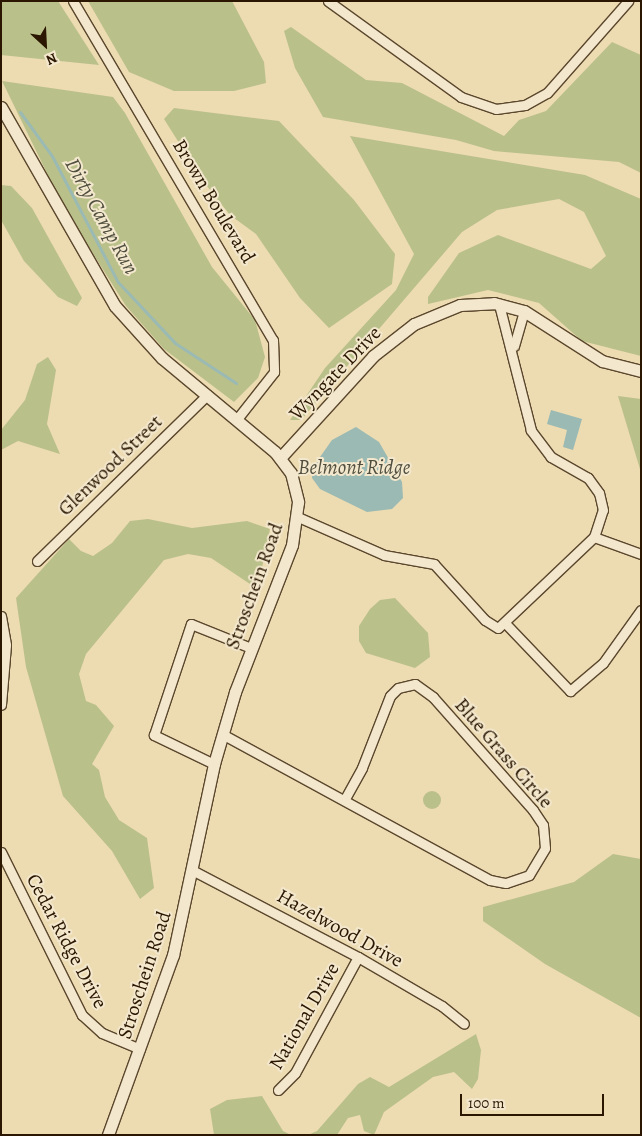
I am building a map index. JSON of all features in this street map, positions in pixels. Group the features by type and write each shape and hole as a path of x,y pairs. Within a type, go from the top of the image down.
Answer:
{"street":[{"name":"Brown Boulevard","path":"73,1 273,340 274,372 236,419"},
{"path":"328,1 461,97 496,109 514,108 547,92 628,1"},
{"name":"Stroschein Road","path":"1,107 111,301 149,346 280,458 294,481 298,517 286,563 251,648 222,734 214,764 194,871 173,955 108,1135"},
{"path":"298,517 384,555 434,564 490,625 506,624 594,537 603,510 598,493 588,478 551,457 536,437 525,413 513,353 499,304"},
{"name":"Wyngate Drive","path":"280,458 351,378 402,333 445,309 499,304 524,311 602,360 641,371"},
{"path":"513,353 524,311"},
{"name":"Glenwood Street","path":"37,561 207,395"},
{"path":"594,537 641,554"},
{"path":"506,624 570,691 603,663 641,610"},
{"path":"1,616 6,634 1,705"},
{"path":"214,764 154,735 191,624 251,648"},
{"name":"Blue Grass Circle","path":"222,734 498,882 530,875 545,848 545,833 536,814 433,697 414,684 398,688 390,696 362,768 345,799"},
{"name":"Cedar Ridge Drive","path":"1,852 82,1015 102,1032 140,1049"},
{"name":"Hazelwood Drive","path":"194,871 358,958 442,1006 464,1024"},
{"name":"National Drive","path":"278,1090 295,1072 358,958"}],"green space":[{"path":"1,1 58,1 99,65 1,55"},
{"path":"88,1 232,1 264,62 266,83 234,91 174,91 129,72"},
{"path":"291,27 366,80 402,83 504,136 519,120 546,111 612,42 641,55 641,173 619,162 494,151 456,140 323,117 295,68 284,31"},
{"path":"2,81 113,97 125,113 212,267 255,320 265,357 258,378 234,402 164,349 126,306 63,206"},
{"path":"174,108 279,121 354,200 395,254 392,284 329,328 300,298 256,234 230,215 203,181 164,119"},
{"path":"350,136 585,175 641,199 641,356 582,341 539,303 488,290 428,304 428,297 459,253 498,235 591,269 606,256 584,212 559,199 497,210 462,232 301,420 290,420 325,368 396,290 414,254"},
{"path":"1,185 11,186 32,208 82,298 77,306 58,297 24,261 1,220"},
{"path":"48,357 56,370 47,424 60,454 18,441 1,450 1,430 25,400 37,364"},
{"path":"618,396 641,399 641,470 640,469"},
{"path":"148,519 192,528 247,521 270,529 260,577 250,584 211,558 188,554 164,560 86,654 79,674 86,701 96,705 114,726 92,764 99,770 105,797 119,820 147,838 154,888 140,899 112,851 63,796 26,667 16,598 69,539 81,551 93,556 112,543 130,521"},
{"path":"395,598 428,633 430,657 415,668 366,653 359,641 359,626 370,609 380,600"},
{"path":"432,791 438,794 441,800 438,806 432,809 426,806 423,800 426,794"},
{"path":"613,854 641,859 641,1018 545,964 483,921 483,907 574,882"},
{"path":"476,1034 481,1050 478,1079 472,1089 454,1072 433,1077 384,1112 374,1135 364,1131 360,1115 348,1118 337,1135 308,1135 317,1131 358,1084 370,1077 389,1087"},
{"path":"262,1096 283,1131 291,1135 214,1135 210,1109 227,1100"}],"water":[{"path":"551,410 582,419 573,450 563,447 567,430 547,424"},
{"name":"Belmont Ridge","path":"356,427 379,442 402,482 403,498 392,509 367,512 320,489 312,478 313,467 332,440"}],"waterway":[{"name":"Dirty Camp Run","path":"20,112 52,156 118,282 175,343 236,383"}]}
